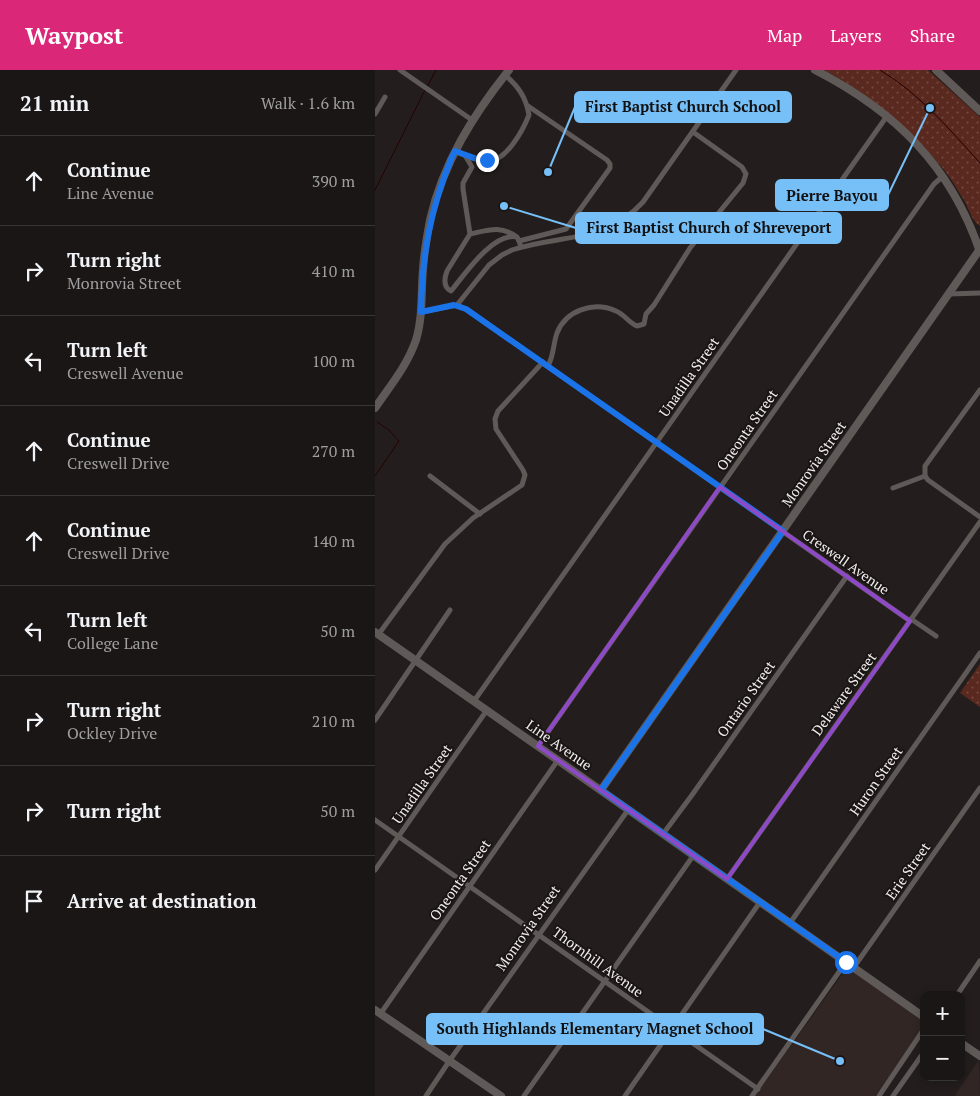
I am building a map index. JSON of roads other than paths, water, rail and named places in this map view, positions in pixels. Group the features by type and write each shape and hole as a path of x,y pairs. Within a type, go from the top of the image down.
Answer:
{"street":[{"path":"400,70 472,120"},
{"path":"421,312 457,305 493,261 502,255 521,248 596,232 614,226 625,219 643,202 736,70"},
{"path":"815,70 859,94 887,116 928,156 954,193 970,224 980,251"},
{"path":"937,70 980,110"},
{"path":"375,408 407,360 416,340 421,312 423,266 431,218 445,175 455,151 472,120 507,72 522,93 528,106 529,115 514,141 503,155 491,161 465,156 455,151"},
{"path":"375,114 385,97"},
{"path":"487,160 472,167 463,183 470,234 444,277 445,285 451,291 488,248 507,237 518,239 566,229 610,168 607,160 528,106"},
{"name":"Unadilla Street","path":"474,701 887,116"},
{"path":"377,633 445,544 480,514 518,489 524,480 523,470 496,429 495,419 498,411 553,356 555,340 560,328 568,318 579,310 603,307 624,315 637,326 644,324 646,314 654,305 690,248 743,183 745,174 743,167 693,132"},
{"path":"465,156 470,161 472,167"},
{"name":"Oneonta Street","path":"538,746 942,176"},
{"path":"970,224 980,228"},
{"path":"470,234 497,229 504,230 518,239 521,248"},
{"name":"Monrovia Street","path":"601,790 980,251"},
{"path":"949,294 980,293"},
{"name":"Creswell Avenue","path":"457,305 466,309 847,576 936,636"},
{"path":"980,390 925,466 925,476 928,480 980,518"},
{"path":"893,488 923,475 925,476"},
{"path":"430,476 480,514"},
{"name":"Delaware Street","path":"727,879 980,522"},
{"name":"Ontario Street","path":"663,834 847,576"},
{"path":"375,720 450,610"},
{"name":"Line Avenue","path":"377,633 920,1014"},
{"name":"Huron Street","path":"790,923 980,652"},
{"name":"Unadilla Street","path":"375,870 487,710"},
{"name":"Oneonta Street","path":"378,1012 470,887 559,760"},
{"name":"Erie Street","path":"854,967 980,788"},
{"name":"Monrovia Street","path":"426,1096 628,810"},
{"name":"Thornhill Avenue","path":"375,820 758,1088"},
{"path":"523,1096 693,856"},
{"path":"625,1096 760,902"},
{"path":"752,1096 846,962"},
{"path":"960,991 980,962"},
{"path":"378,1012 501,1096"},
{"path":"879,1096 920,1035"},
{"path":"965,1046 980,1056"},
{"path":"893,1096 920,1058"}],"waterway":[{"path":"427,87 436,70"},
{"path":"880,70 895,79 921,101 980,163"},
{"path":"375,190 425,90"},
{"path":"375,476 399,441 389,430 377,422"}],"place":[{"name":"Pierre Bayou","path":"930,108"},
{"name":"First Baptist Church School","path":"548,172"},
{"name":"First Baptist Church of Shreveport","path":"504,206"},
{"name":"South Highlands Elementary Magnet School","path":"840,1061"}]}
